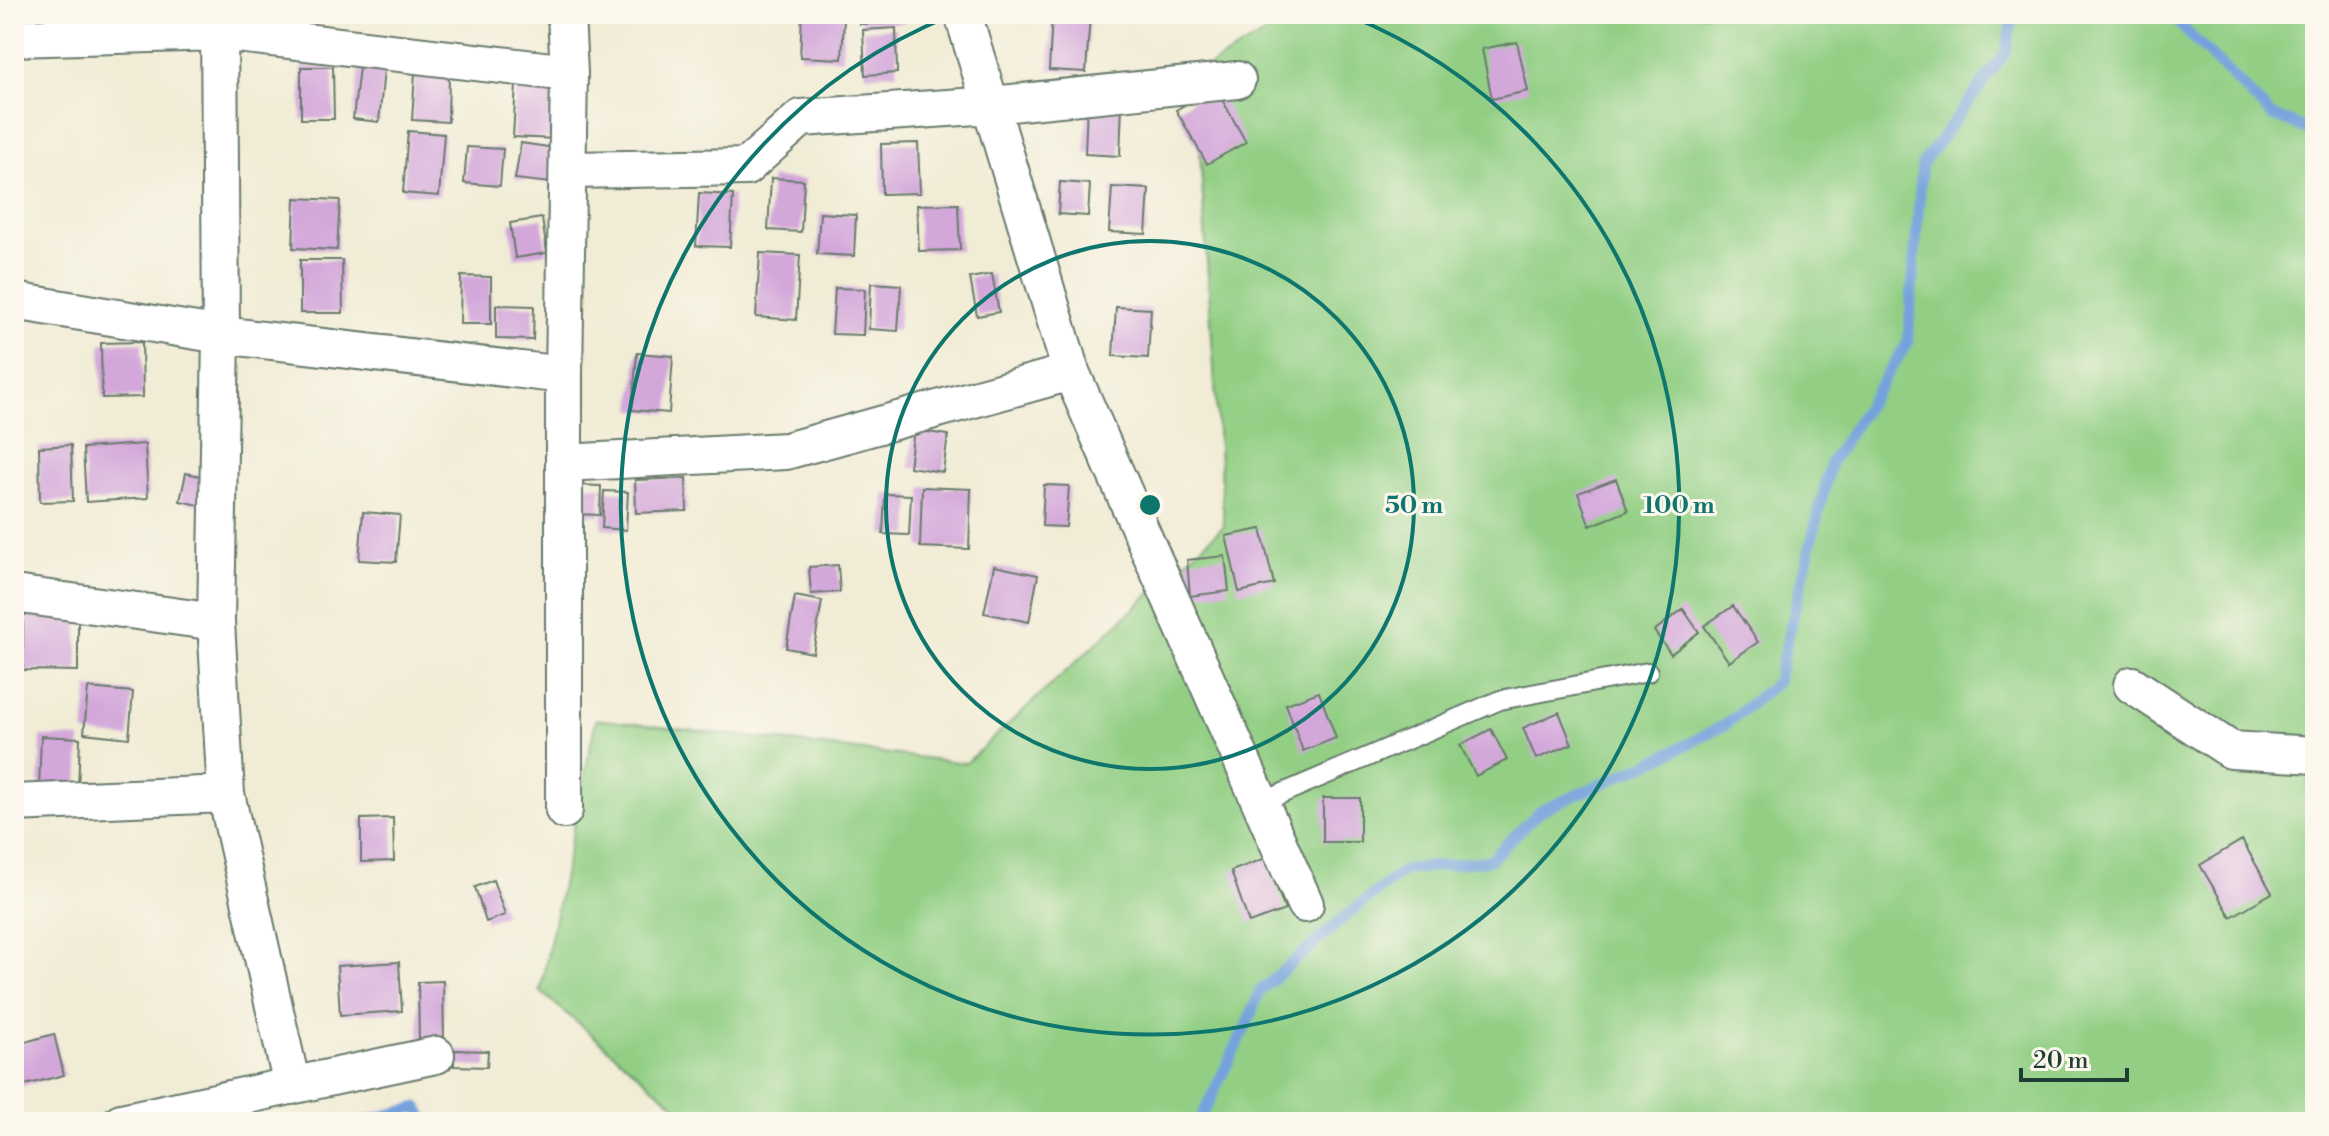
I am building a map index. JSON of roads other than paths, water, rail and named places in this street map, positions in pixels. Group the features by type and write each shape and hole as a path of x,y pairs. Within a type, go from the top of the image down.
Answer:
{"street":[{"path":"564,810 564,375 569,73 566,14"},
{"path":"963,14 1071,372 1305,904"},
{"path":"14,38 220,23 569,73"},
{"path":"220,23 221,335 216,622 226,794 292,1086"},
{"path":"568,170 746,167 801,118 992,105 1237,80"},
{"path":"14,301 221,335 564,375"},
{"path":"564,463 786,451 1071,372"},
{"path":"14,594 216,622"},
{"path":"2132,685 2231,750 2315,755"},
{"path":"14,803 226,794"},
{"path":"121,1122 436,1055"}],"lane":[{"path":"1260,803 1500,700 1648,672"}],"waterway":[{"path":"1199,1122 1260,991 1404,870 1490,860 1540,811 1658,759 1725,725 1777,682 1831,462 1908,342 1922,164 2006,52 2013,14"},
{"path":"2173,14 2183,28 2271,115 2315,132"},
{"path":"361,1122 418,1107 426,1122"}]}
